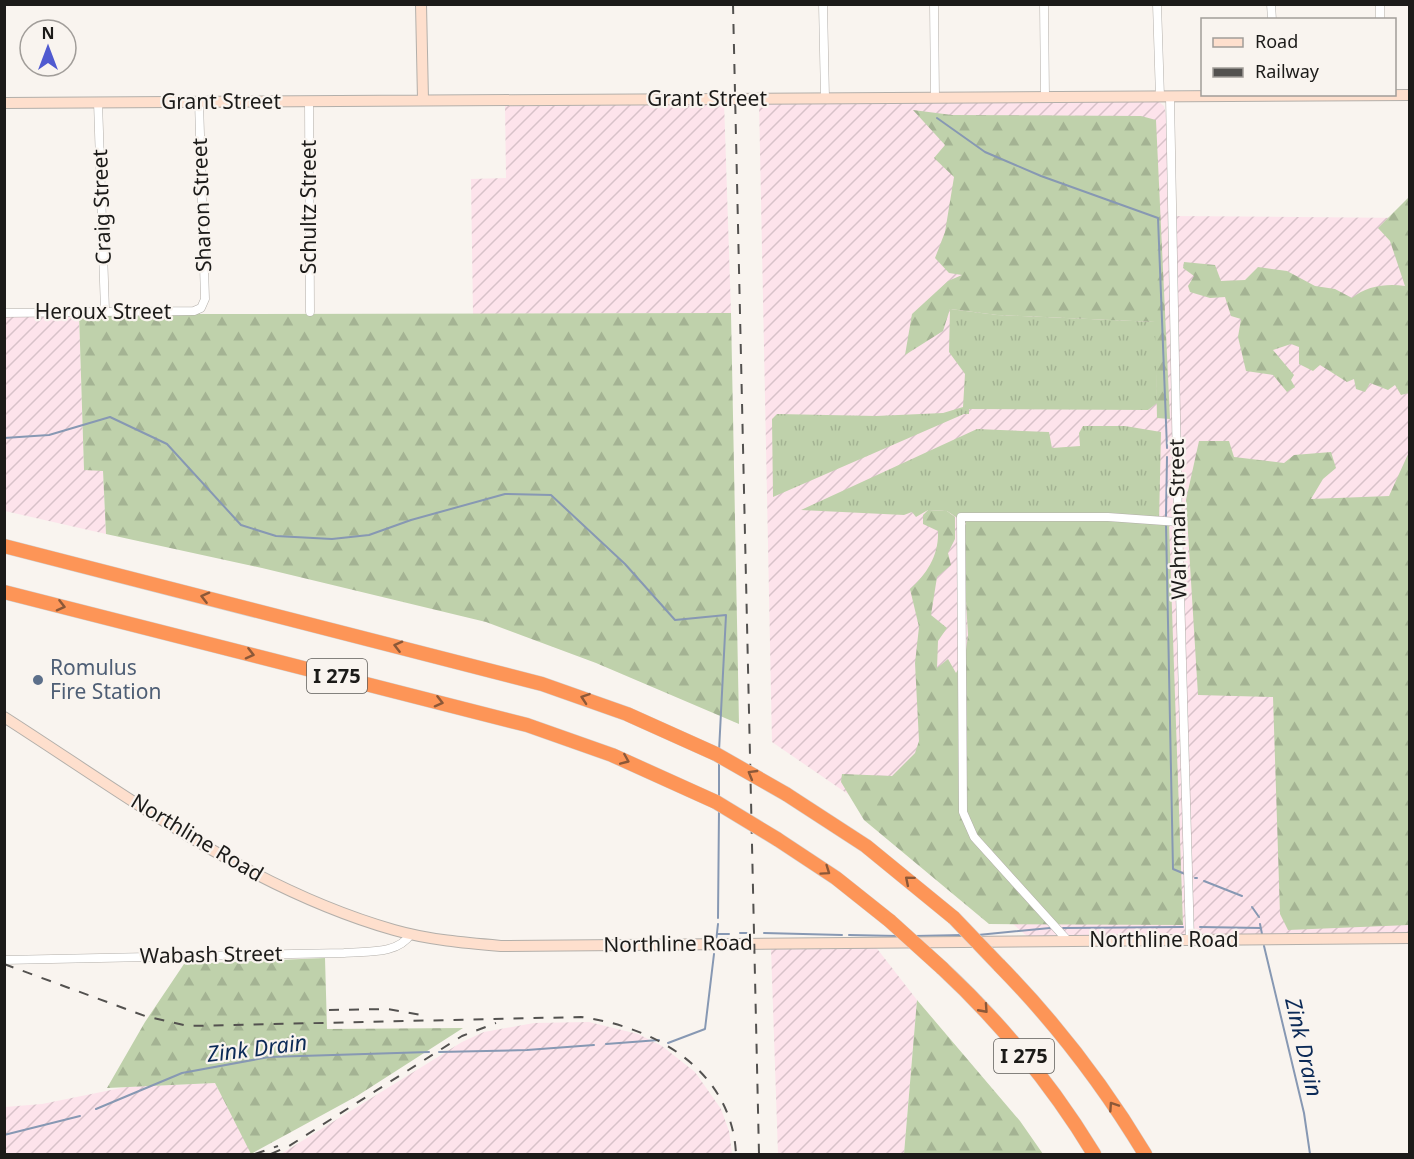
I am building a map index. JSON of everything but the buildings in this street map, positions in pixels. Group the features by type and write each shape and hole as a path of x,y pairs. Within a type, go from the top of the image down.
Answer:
{"highway":[{"name":"I 275","path":"4,546 533,681 627,714 716,754 786,794 866,846 954,918 999,965 1088,1068 1145,1155"},
{"name":"I 275","path":"4,592 527,725 621,758 716,802 836,878 891,921 942,968 976,1001 1023,1054 1065,1110 1094,1155"}],"street":[{"path":"421,4 423,100"},
{"path":"824,4 825,98"},
{"path":"934,4 935,98"},
{"path":"1044,4 1046,97"},
{"name":"Wahrman Street","path":"1157,4 1165,97 1190,940"},
{"name":"Grant Street","path":"4,103 1220,96"},
{"name":"Schultz Street","path":"309,101 310,312"},
{"name":"Craig Street","path":"98,102 105,311"},
{"name":"Sharon Street","path":"199,102 205,299 201,308"},
{"name":"Heroux Street","path":"4,313 194,311 201,308"},
{"path":"1068,941 974,837 963,812 961,517 1108,517 1178,522"},
{"name":"Northline Road","path":"4,717 247,871 327,908 411,934 502,946 1410,938"},
{"name":"Wabash Street","path":"4,960 344,953 386,950 399,946 411,934"}],"shaded area":[{"path":"724,101 731,313 473,314 471,179 506,178 505,103"},
{"path":"759,101 1158,101 1164,106 1167,120 1168,216 1409,218 1409,934 1027,936 912,838 772,742"},
{"path":"79,313 84,470 103,470 106,534 5,511 5,314"},
{"path":"875,946 917,1000 904,1154 778,1154 771,948"},
{"path":"589,1022 638,1034 662,1046 695,1072 721,1109 729,1131 732,1154 281,1154 462,1042 484,1032 534,1023"},
{"path":"215,1083 252,1154 5,1154 5,1107 42,1104 126,1087"}],"green space":[{"path":"913,110 952,115 1141,116 1156,120 1170,419 1157,418 1155,322 997,315 950,309 943,331 905,355 912,314 948,281 962,275 949,273 935,258 945,232 954,177 934,158 945,145"},
{"path":"1409,197 1409,393 1401,395 1395,385 1388,390 1370,383 1365,392 1356,389 1354,379 1347,382 1320,365 1313,371 1299,364 1299,347 1291,344 1273,350 1294,375 1291,380 1295,387 1287,392 1273,375 1246,371 1238,337 1241,319 1231,316 1225,297 1210,298 1190,292 1188,286 1194,276 1183,268 1184,262 1215,265 1221,281 1245,280 1258,267 1287,271 1315,286 1335,289 1352,298 1377,286 1405,286 1390,241 1378,228"},
{"path":"950,309 997,315 1156,322 1157,403 1148,410 969,409 969,414 964,414 773,497 772,419 777,414 876,416 943,413 963,407 965,374 949,352"},
{"path":"199,311 200,314 731,313 739,724 596,663 486,622 262,568 106,534 103,471 84,470 79,313"},
{"path":"1083,426 1125,426 1161,432 1159,523 1040,522 1032,519 965,523 947,511 928,510 916,517 912,512 904,515 801,510 977,429 1049,432 1052,448 1080,446 1079,433"},
{"path":"1199,441 1229,441 1234,457 1284,463 1294,455 1331,452 1336,468 1323,479 1311,499 1389,496 1409,452 1409,925 1288,930 1280,914 1273,697 1198,695 1186,500"},
{"path":"928,510 947,511 955,517 955,539 948,553 951,565 937,577 931,615 947,628 938,641 937,668 948,659 956,673 965,658 968,635 962,533 967,521 1032,519 1040,522 1133,521 1169,524 1183,925 989,924 864,820 841,782 842,774 892,776 915,753 919,741 915,663 919,627 910,589 931,563 938,540 938,531 923,524 923,515"},
{"path":"325,958 327,1029 463,1028 357,1096 251,1154 215,1083 107,1088 145,1022 184,964"},
{"path":"917,1000 1020,1121 1043,1154 904,1154"}],"waterway":[{"path":"937,118 985,152 1041,176 1158,218 1167,448"},
{"path":"4,438 49,435 110,417 167,444 241,525 276,536 332,539 369,535 411,520 505,494 551,495 625,564 675,620 726,615 719,751"},
{"path":"1166,516 1167,457"},
{"path":"1166,524 1173,869 1185,874"},
{"path":"719,762 719,799"},
{"path":"718,918 719,810"},
{"path":"1204,881 1242,896"},
{"path":"1252,907 1259,917"},
{"name":"Zink Drain","path":"716,942 718,924"},
{"name":"Zink Drain","path":"1260,924 1262,934"},
{"name":"Zink Drain","path":"1063,928 1183,927"},
{"name":"Zink Drain","path":"1200,927 1261,928"},
{"name":"Zink Drain","path":"978,935 1050,928"},
{"name":"Zink Drain","path":"740,933 751,933"},
{"name":"Zink Drain","path":"764,933 842,935"},
{"name":"Zink Drain","path":"717,934 729,934"},
{"name":"Zink Drain","path":"849,935 897,936"},
{"name":"Zink Drain","path":"915,936 963,935"},
{"name":"Zink Drain","path":"1264,946 1304,1113 1310,1154"},
{"name":"Zink Drain","path":"668,1043 705,1029 714,954"},
{"name":"Zink Drain","path":"606,1044 659,1040"},
{"name":"Zink Drain","path":"439,1052 527,1050 594,1045"},
{"name":"Zink Drain","path":"96,1109 182,1073 269,1057 429,1052"},
{"name":"Zink Drain","path":"4,1135 80,1116"}],"railway":[{"path":"733,4 759,1154"},
{"path":"4,964 145,1016 188,1026 581,1017 609,1022 662,1043 685,1058 705,1077 721,1099 731,1125 736,1154"},
{"path":"329,1010 387,1009 427,1016"},
{"path":"271,1154 289,1146 462,1036 496,1023"},
{"path":"255,1154 278,1146"}],"place":[{"name":"Romulus Fire Station","path":"38,680"}]}
